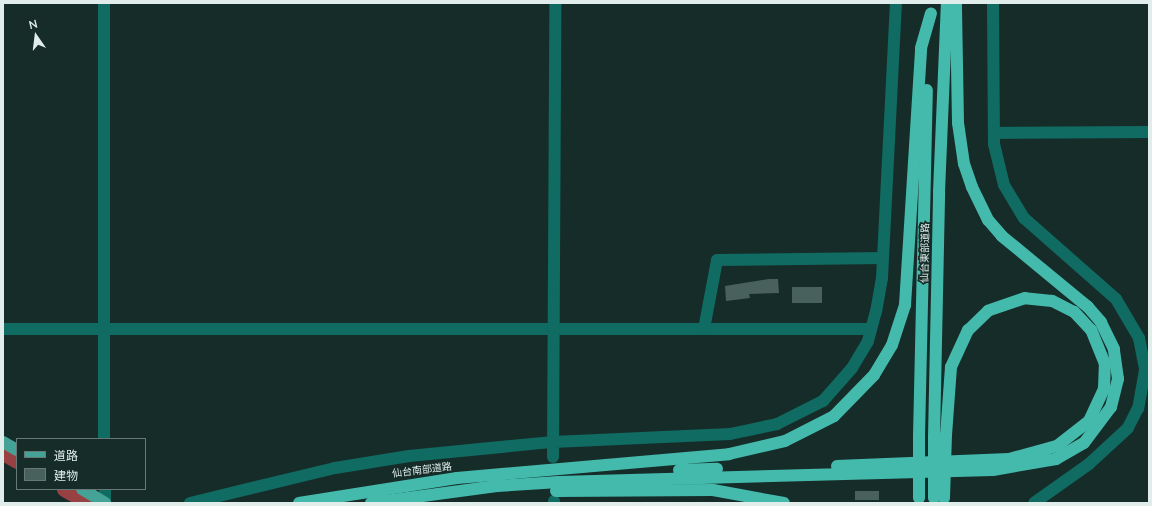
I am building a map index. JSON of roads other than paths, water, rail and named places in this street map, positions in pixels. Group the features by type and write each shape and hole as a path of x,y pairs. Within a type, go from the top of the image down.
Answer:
{"highway":[{"name":"仙台東部道路","path":"939,501 939,192 947,3"},
{"path":"371,503 497,486 613,480 993,470 1056,459 1072,452 1095,432 1111,407 1118,378 1114,350 1101,322 1088,307 1002,236 988,220 972,187 958,123 956,3"},
{"name":"仙台東部道路","path":"919,501 919,436 932,8"},
{"path":"550,471 729,454 764,447 817,427 850,404 866,385 892,345 905,305 921,48 932,8"},
{"path":"550,471 926,463 1009,459 1044,452 1079,431 1100,401 1105,364 1091,330 1074,312 1052,301 1025,298 988,310 968,330 951,367 940,436"},
{"name":"仙台南部道路","path":"299,503 391,486 550,471"},
{"path":"466,491 713,490 784,503"}],"main road":[{"path":"3,442 16,449"},
{"path":"84,490 105,503"}],"street":[{"path":"104,3 104,438"},
{"path":"553,457 555,3"},
{"path":"190,503 335,468 409,456 553,442 730,434 777,424 823,401 839,385 852,368 871,329 883,258 896,3"},
{"path":"993,3 994,132 1004,185 1024,218 1116,299 1138,338 1145,370 1138,408 1128,428 1089,464 1034,503"},
{"path":"994,132 1149,132"},
{"path":"704,329 717,260 883,258"},
{"path":"3,329 871,329"},
{"path":"105,490 105,503"}],"waterway":[{"path":"3,453 16,460"},
{"path":"66,490 88,503"}]}
